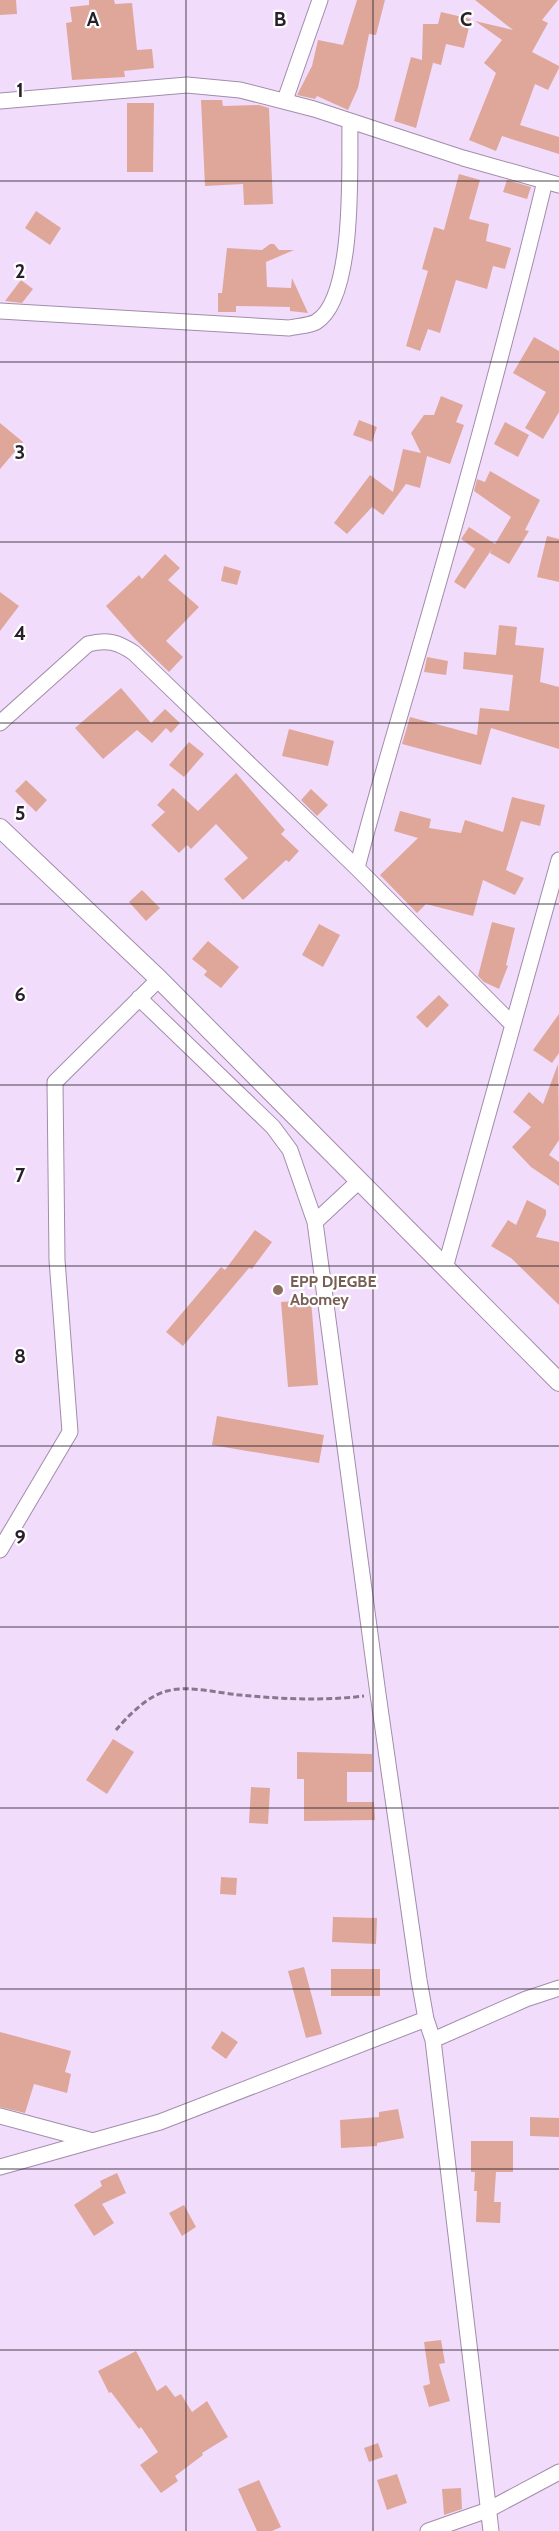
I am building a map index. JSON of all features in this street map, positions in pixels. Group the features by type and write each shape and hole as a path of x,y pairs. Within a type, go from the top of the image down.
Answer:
{"street":[{"path":"285,100 320,0"},
{"path":"0,101 187,86 240,90 285,100 463,158 552,183 519,287 419,650 380,777 357,868"},
{"path":"0,311 289,328 316,322 332,307 343,274 347,230 350,122"},
{"path":"0,723 88,644 104,640 120,644 134,653 357,868 512,1024"},
{"path":"0,828 159,980 559,1382"},
{"path":"445,1268 559,860"},
{"path":"0,1550 70,1432 57,1260 55,1082 159,980"},
{"path":"139,998 273,1126 290,1150 315,1222 378,1694 426,2019 433,2040 491,2531"},
{"path":"315,1222 360,1181"},
{"path":"433,2040 526,1999 559,1988"},
{"path":"0,2168 160,2122 426,2019"},
{"path":"0,2116 93,2141"},
{"path":"428,2531 488,2510 559,2472"}],"path":[{"path":"116,1730 142,1705 166,1691 194,1690 277,1699 329,1701 378,1694"}],"building":[{"path":"0,0 16,0 17,14 0,15"},
{"path":"89,0 114,0 115,4 132,3 137,50 152,49 154,68 124,71 125,77 72,80 66,23 72,22 70,7 89,5"},
{"path":"357,0 385,0 376,35 369,34 358,88 348,110 317,96 315,99 297,95 312,66 318,40 343,45"},
{"path":"475,0 558,0 542,20 548,23 532,52 559,68 548,90 535,84 520,125 559,137 559,154 502,136 496,151 469,140 496,73 484,63 502,40 475,21 513,30"},
{"path":"441,12 471,19 464,48 446,44 441,65 430,62 433,63 416,128 394,121 411,57 422,60 423,24 438,24"},
{"path":"201,100 222,100 223,106 259,105 269,108 273,204 244,205 243,184 205,186"},
{"path":"127,103 154,103 153,172 127,172"},
{"path":"459,174 480,180 469,219 489,224 486,241 511,248 505,269 493,266 487,289 456,280 440,333 428,329 420,351 406,346 428,271 422,269 434,227 444,230"},
{"path":"507,180 531,187 527,199 503,192"},
{"path":"36,211 61,228 50,245 25,228"},
{"path":"274,244 279,250 294,250 266,262 267,287 291,288 292,278 308,313 290,311 290,307 236,306 236,312 218,312 218,293 222,293 227,248 262,250"},
{"path":"21,280 33,289 22,303 5,301"},
{"path":"534,337 559,351 559,412 543,439 525,428 546,392 513,373"},
{"path":"441,396 463,405 456,422 464,425 450,464 427,456 420,488 406,484 383,515 372,507 347,534 334,523 370,475 393,492 403,449 421,453 411,433 424,415 434,415"},
{"path":"359,420 377,427 372,442 353,435"},
{"path":"505,422 529,435 518,457 494,444"},
{"path":"0,423 23,442 0,469"},
{"path":"490,471 540,500 525,530 529,531 509,564 490,553 492,549 465,589 454,582 475,549 461,539 469,527 495,544 511,517 474,491 477,479 485,482"},
{"path":"547,536 559,539 559,582 537,577"},
{"path":"165,554 180,568 168,580 199,607 166,641 183,657 169,672 135,639 106,606 139,575 142,579"},
{"path":"224,566 241,571 237,585 221,581"},
{"path":"0,592 19,606 0,631"},
{"path":"499,625 517,627 515,645 544,648 540,682 559,687 559,749 491,728 481,765 402,744 410,717 477,735 480,708 509,711 513,675 463,669 464,652 496,655"},
{"path":"427,657 448,661 446,675 424,672"},
{"path":"121,688 151,723 165,709 180,723 171,733 166,728 152,743 137,730 103,759 75,728"},
{"path":"289,729 334,741 328,766 282,756"},
{"path":"189,742 204,754 184,777 169,765"},
{"path":"236,773 285,830 281,834 299,851 243,900 224,879 248,858 216,824 191,849 187,845 179,853 151,825 165,812 157,805 173,788 198,811"},
{"path":"26,780 47,800 36,812 15,791"},
{"path":"311,789 328,805 317,816 301,800"},
{"path":"512,797 545,805 540,826 521,821 506,870 524,878 515,895 483,880 473,916 426,904 417,913 380,875 418,838 394,831 400,811 431,819 429,828 461,833 465,820 503,832"},
{"path":"142,890 160,908 146,921 129,902"},
{"path":"492,922 515,928 506,965 508,966 499,989 484,982 478,976"},
{"path":"319,924 340,935 323,967 302,955"},
{"path":"208,941 239,967 221,988 204,975 207,971 192,959"},
{"path":"439,995 449,1005 427,1028 416,1017"},
{"path":"559,1014 559,1053 552,1063 533,1050"},
{"path":"558,1064 559,1140 549,1155 559,1162 559,1186 531,1167 512,1147 531,1127 513,1112 529,1092 543,1104"},
{"path":"527,1200 546,1210 536,1237 559,1242 559,1305 511,1258 491,1246 508,1220 516,1225"},
{"path":"255,1230 272,1242 252,1269 249,1268 183,1346 166,1332 221,1267 225,1270"},
{"path":"311,1300 318,1385 288,1387 281,1302"},
{"path":"217,1416 324,1435 319,1463 212,1445"},
{"path":"113,1739 134,1752 107,1794 86,1780"},
{"path":"297,1752 372,1754 372,1772 347,1772 347,1802 374,1802 375,1820 304,1821 304,1779 297,1779"},
{"path":"251,1787 270,1788 268,1824 249,1823"},
{"path":"221,1877 237,1878 236,1895 220,1894"},
{"path":"333,1917 377,1918 376,1944 332,1942"},
{"path":"304,1967 322,2034 306,2038 288,1971"},
{"path":"331,1969 380,1969 380,1996 331,1996"},
{"path":"222,2031 238,2042 226,2059 211,2048"},
{"path":"0,2032 71,2051 65,2072 71,2074 67,2093 34,2084 25,2113 0,2107"},
{"path":"398,2109 404,2138 377,2143 377,2146 341,2148 340,2120 379,2117 379,2112"},
{"path":"530,2117 559,2118 559,2137 530,2136"},
{"path":"471,2141 513,2141 513,2172 496,2172 494,2202 501,2202 500,2223 476,2222 477,2191 474,2191 475,2172 471,2172"},
{"path":"117,2173 126,2193 102,2204 114,2223 94,2236 74,2205 102,2186 100,2181"},
{"path":"184,2205 196,2227 182,2236 169,2213"},
{"path":"441,2340 445,2363 439,2364 450,2401 429,2407 423,2386 430,2384 424,2342"},
{"path":"136,2351 157,2391 166,2385 175,2397 181,2394 192,2412 207,2401 228,2437 202,2453 203,2455 175,2476 178,2481 161,2493 140,2465 158,2452 141,2427 139,2429 111,2392 109,2393 98,2371"},
{"path":"378,2443 383,2457 369,2462 364,2448"},
{"path":"397,2474 407,2503 387,2510 377,2480"},
{"path":"259,2480 281,2527 272,2531 257,2531 238,2489"},
{"path":"461,2488 462,2509 444,2515 442,2489"}],"place":[{"name":"EPP DJEGBE Abomey","path":"278,1290"}]}
